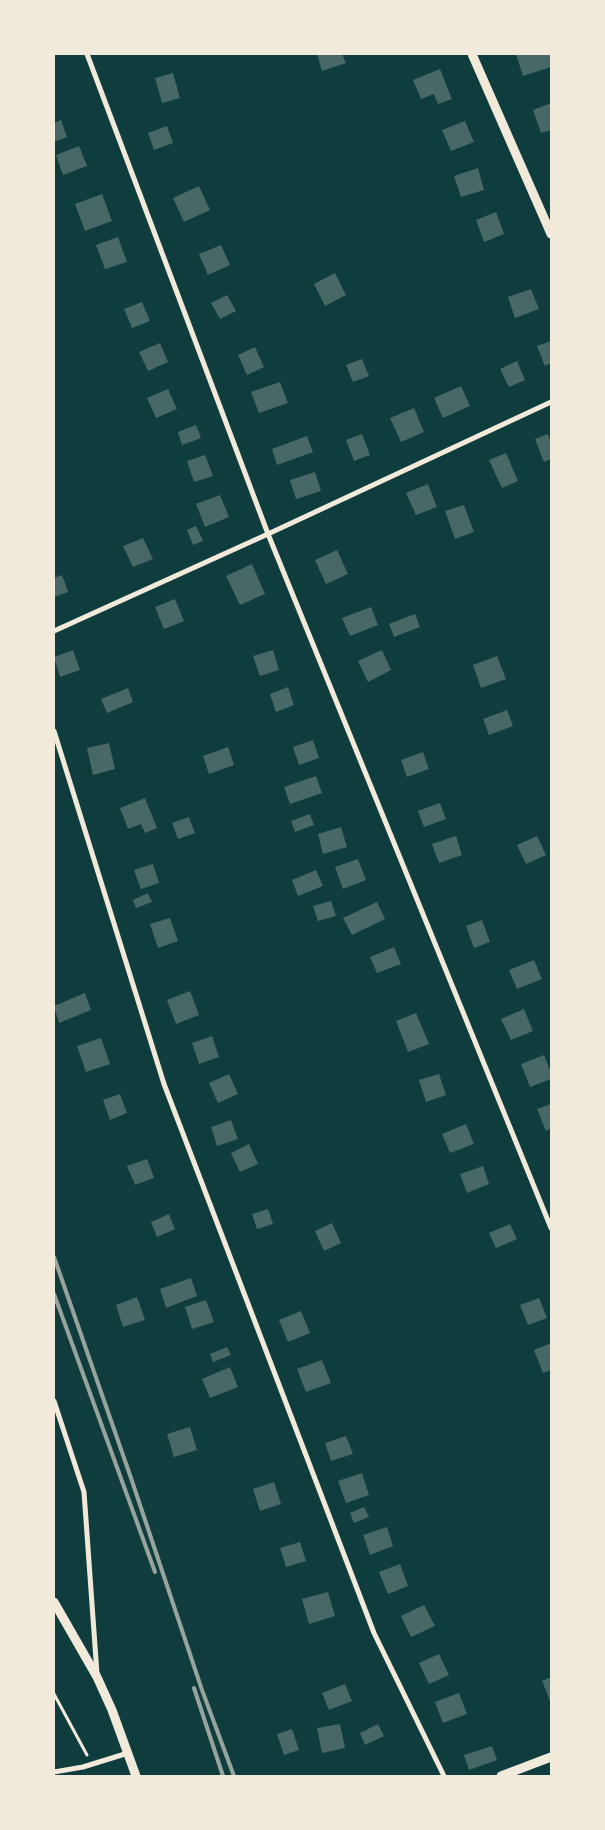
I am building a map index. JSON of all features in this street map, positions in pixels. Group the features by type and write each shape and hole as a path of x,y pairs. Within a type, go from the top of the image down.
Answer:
{"street":[{"path":"87,54 268,534 551,1228"},
{"path":"472,54 551,234"},
{"path":"54,631 551,402"},
{"path":"54,731 164,1084 374,1633 444,1776"},
{"path":"54,1401 84,1492 97,1677"},
{"path":"54,1602 97,1677 136,1776"},
{"path":"54,1772 92,1764 128,1753"},
{"path":"501,1776 551,1757"}],"path":[{"path":"54,1694 92,1764"}],"building":[{"path":"317,54 342,54 346,63 322,71"},
{"path":"516,54 551,54 551,67 523,76"},
{"path":"440,69 452,99 438,104 434,94 421,99 413,80"},
{"path":"173,73 180,98 162,103 155,78"},
{"path":"551,103 551,130 541,133 533,110"},
{"path":"61,120 67,137 54,142 54,123"},
{"path":"465,121 474,142 451,151 442,130"},
{"path":"167,126 173,143 154,150 148,133"},
{"path":"79,146 87,166 63,175 56,155"},
{"path":"478,168 484,190 461,197 454,176"},
{"path":"199,186 210,210 184,222 173,198"},
{"path":"102,194 112,221 85,231 75,204"},
{"path":"496,212 504,234 484,242 476,220"},
{"path":"118,237 127,262 105,269 96,245"},
{"path":"221,245 230,265 208,275 199,254"},
{"path":"335,273 346,295 325,306 314,284"},
{"path":"531,289 539,309 515,318 508,297"},
{"path":"227,295 236,311 220,319 211,303"},
{"path":"142,302 150,321 132,328 124,309"},
{"path":"551,341 551,363 545,366 537,346"},
{"path":"160,343 168,362 148,371 139,352"},
{"path":"255,347 264,367 247,375 238,355"},
{"path":"362,359 369,376 353,382 346,365"},
{"path":"517,361 525,380 509,387 500,369"},
{"path":"280,382 288,403 259,413 251,392"},
{"path":"461,386 470,406 443,418 434,398"},
{"path":"168,389 177,409 156,418 147,398"},
{"path":"414,408 424,432 401,442 390,418"},
{"path":"196,425 201,438 182,445 178,432"},
{"path":"362,434 370,455 354,461 346,440"},
{"path":"548,434 551,443 551,459 544,462 535,439"},
{"path":"307,436 313,452 277,465 272,449"},
{"path":"506,453 518,481 502,488 489,460"},
{"path":"205,455 213,476 194,482 187,461"},
{"path":"315,472 321,491 296,499 290,480"},
{"path":"428,484 437,507 416,515 406,493"},
{"path":"220,495 229,517 205,527 196,504"},
{"path":"464,505 474,532 455,539 445,511"},
{"path":"196,526 203,541 193,545 187,530"},
{"path":"143,538 153,559 133,567 123,546"},
{"path":"337,550 348,574 326,584 315,560"},
{"path":"252,564 265,594 240,605 226,576"},
{"path":"62,575 68,592 54,597 54,578"},
{"path":"175,599 184,621 164,629 155,607"},
{"path":"371,607 378,625 350,636 342,618"},
{"path":"415,614 420,627 394,637 389,624"},
{"path":"73,650 80,670 60,677 54,657"},
{"path":"273,650 279,670 260,676 253,656"},
{"path":"382,650 391,670 368,682 358,661"},
{"path":"497,656 506,679 481,688 473,665"},
{"path":"288,687 294,705 276,712 270,694"},
{"path":"128,688 133,702 107,713 101,699"},
{"path":"507,710 513,726 489,735 483,719"},
{"path":"313,740 319,758 299,765 293,747"},
{"path":"109,743 115,769 93,775 87,748"},
{"path":"228,747 234,765 209,774 203,756"},
{"path":"423,752 429,769 407,777 401,760"},
{"path":"316,776 322,793 290,804 284,787"},
{"path":"145,798 157,828 145,833 141,824 128,829 120,808"},
{"path":"440,803 446,819 424,827 418,811"},
{"path":"310,814 314,825 295,832 291,821"},
{"path":"189,817 195,833 178,839 172,823"},
{"path":"341,827 347,847 323,854 318,834"},
{"path":"456,836 462,855 439,863 432,844"},
{"path":"537,836 546,855 526,864 517,845"},
{"path":"358,859 366,880 343,889 335,867"},
{"path":"153,864 159,883 141,889 134,870"},
{"path":"316,870 323,886 298,896 292,880"},
{"path":"148,893 152,902 136,908 133,900"},
{"path":"331,901 336,916 318,921 313,906"},
{"path":"377,902 385,919 352,935 343,918"},
{"path":"170,918 178,941 158,948 150,924"},
{"path":"482,920 490,942 474,948 466,926"},
{"path":"394,947 401,964 377,973 370,957"},
{"path":"534,960 542,979 517,989 509,970"},
{"path":"190,991 199,1015 176,1024 167,1000"},
{"path":"85,993 91,1010 59,1023 54,1006"},
{"path":"524,1009 533,1031 511,1040 501,1019"},
{"path":"416,1013 429,1044 408,1052 396,1021"},
{"path":"212,1036 219,1057 199,1064 192,1043"},
{"path":"101,1038 110,1064 86,1072 77,1046"},
{"path":"544,1055 551,1073 551,1079 530,1087 521,1064"},
{"path":"229,1074 238,1094 218,1103 209,1083"},
{"path":"439,1074 446,1095 426,1102 419,1080"},
{"path":"120,1094 127,1113 110,1120 103,1100"},
{"path":"551,1104 551,1128 546,1131 537,1109"},
{"path":"231,1120 238,1139 217,1146 211,1127"},
{"path":"466,1124 474,1144 450,1153 442,1134"},
{"path":"249,1144 258,1164 240,1172 231,1153"},
{"path":"147,1159 154,1178 135,1185 127,1166"},
{"path":"483,1166 489,1184 467,1193 460,1174"},
{"path":"268,1209 273,1224 257,1229 252,1214"},
{"path":"169,1214 175,1229 157,1237 151,1222"},
{"path":"332,1223 341,1243 324,1251 315,1231"},
{"path":"510,1224 517,1239 496,1248 489,1233"},
{"path":"191,1278 197,1296 166,1308 160,1289"},
{"path":"137,1297 145,1320 123,1327 116,1305"},
{"path":"539,1298 547,1318 528,1325 520,1305"},
{"path":"206,1300 214,1322 192,1329 185,1307"},
{"path":"301,1311 310,1333 288,1342 279,1320"},
{"path":"551,1343 551,1370 543,1373 534,1350"},
{"path":"227,1347 231,1355 213,1362 210,1354"},
{"path":"322,1360 331,1383 306,1392 297,1369"},
{"path":"230,1367 238,1387 210,1398 202,1379"},
{"path":"190,1427 197,1450 174,1457 167,1434"},
{"path":"346,1436 353,1454 331,1461 325,1443"},
{"path":"362,1473 369,1495 346,1503 338,1481"},
{"path":"274,1482 281,1504 260,1511 253,1489"},
{"path":"364,1507 369,1517 354,1523 350,1513"},
{"path":"387,1527 393,1546 370,1555 363,1535"},
{"path":"300,1542 306,1561 286,1567 280,1548"},
{"path":"400,1564 408,1586 388,1594 379,1572"},
{"path":"328,1592 335,1616 309,1624 302,1599"},
{"path":"424,1605 435,1626 411,1637 401,1616"},
{"path":"439,1654 449,1675 429,1684 419,1663"},
{"path":"551,1677 551,1703 542,1681"},
{"path":"345,1684 352,1701 329,1710 322,1693"},
{"path":"459,1693 467,1714 443,1723 435,1702"},
{"path":"340,1724 345,1748 322,1753 317,1728"},
{"path":"378,1724 384,1736 365,1745 360,1733"},
{"path":"292,1729 299,1750 284,1755 277,1734"},
{"path":"492,1746 497,1760 469,1770 464,1755"}],"railway":[{"path":"54,1257 202,1690 234,1776"},
{"path":"54,1294 155,1572"},
{"path":"194,1688 223,1776"}]}
